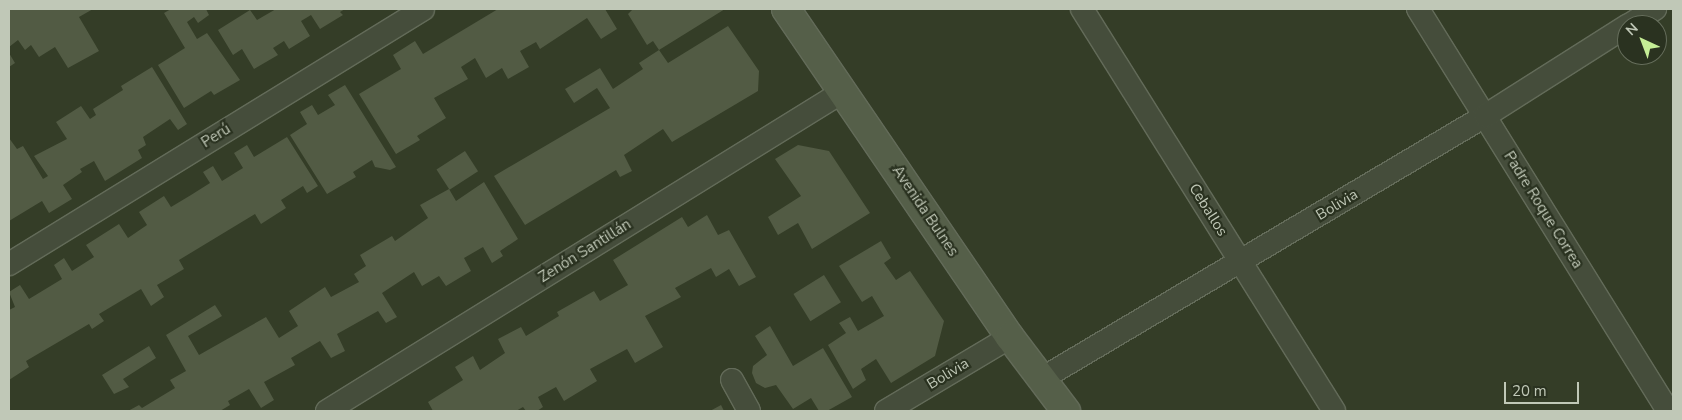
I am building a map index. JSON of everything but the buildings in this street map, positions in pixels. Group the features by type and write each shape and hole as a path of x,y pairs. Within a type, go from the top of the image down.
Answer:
{"street":[{"name":"Perú","path":"9,264 422,9"},
{"name":"Avenida Bulnes","path":"786,9 844,91 1010,337 1043,378 1066,411"},
{"name":"Ceballos","path":"1082,9 1334,411"},
{"name":"Padre Roque Correa","path":"1418,9 1668,411"},
{"name":"Bolivia","path":"1043,378 1485,116 1617,33"},
{"name":"Zenón Santillán","path":"326,411 844,91"},
{"name":"Bolivia","path":"886,411 1010,337"},
{"path":"732,380 749,411"}]}
